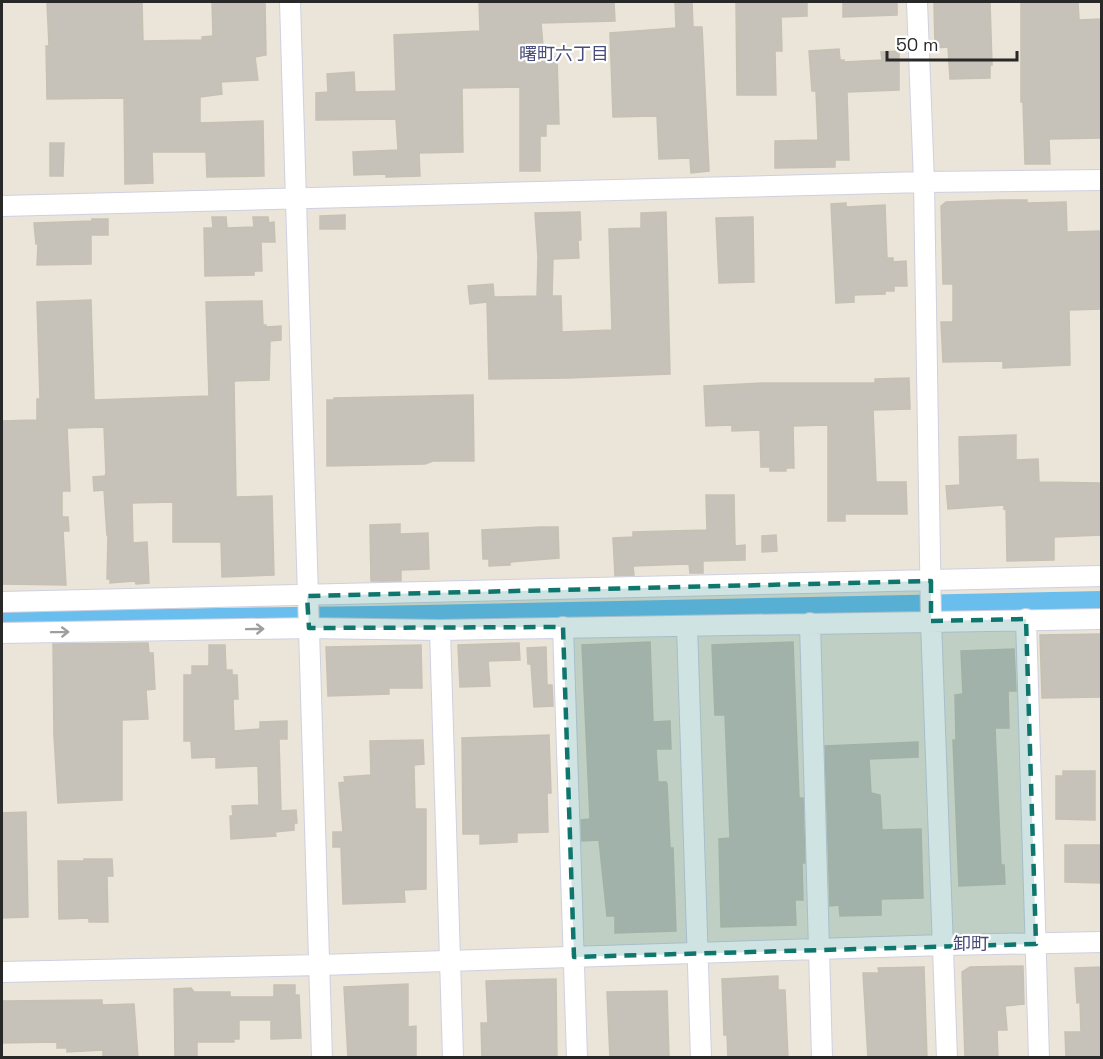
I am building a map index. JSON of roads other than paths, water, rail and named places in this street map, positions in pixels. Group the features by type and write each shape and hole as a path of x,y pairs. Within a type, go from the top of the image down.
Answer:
{"street":[{"path":"290,2 322,1058"},
{"path":"917,2 924,182 931,616 947,1058"},
{"path":"2,206 924,182 1101,180"},
{"path":"2,602 308,599 931,586 1101,576"},
{"path":"2,633 309,626 440,630 687,626 810,623 931,616 1026,620 1101,619"},
{"path":"1026,620 1039,1058"},
{"path":"810,623 822,1058"},
{"path":"687,626 701,1058"},
{"path":"563,627 578,1058"},
{"path":"440,630 453,1058"},
{"path":"2,972 450,962 944,945 1101,942"}],"waterway":[{"path":"2,620 1102,600"}],"district":[{"name":"曙町六丁目","path":"564,54"},
{"name":"卸町","path":"971,944"}]}
